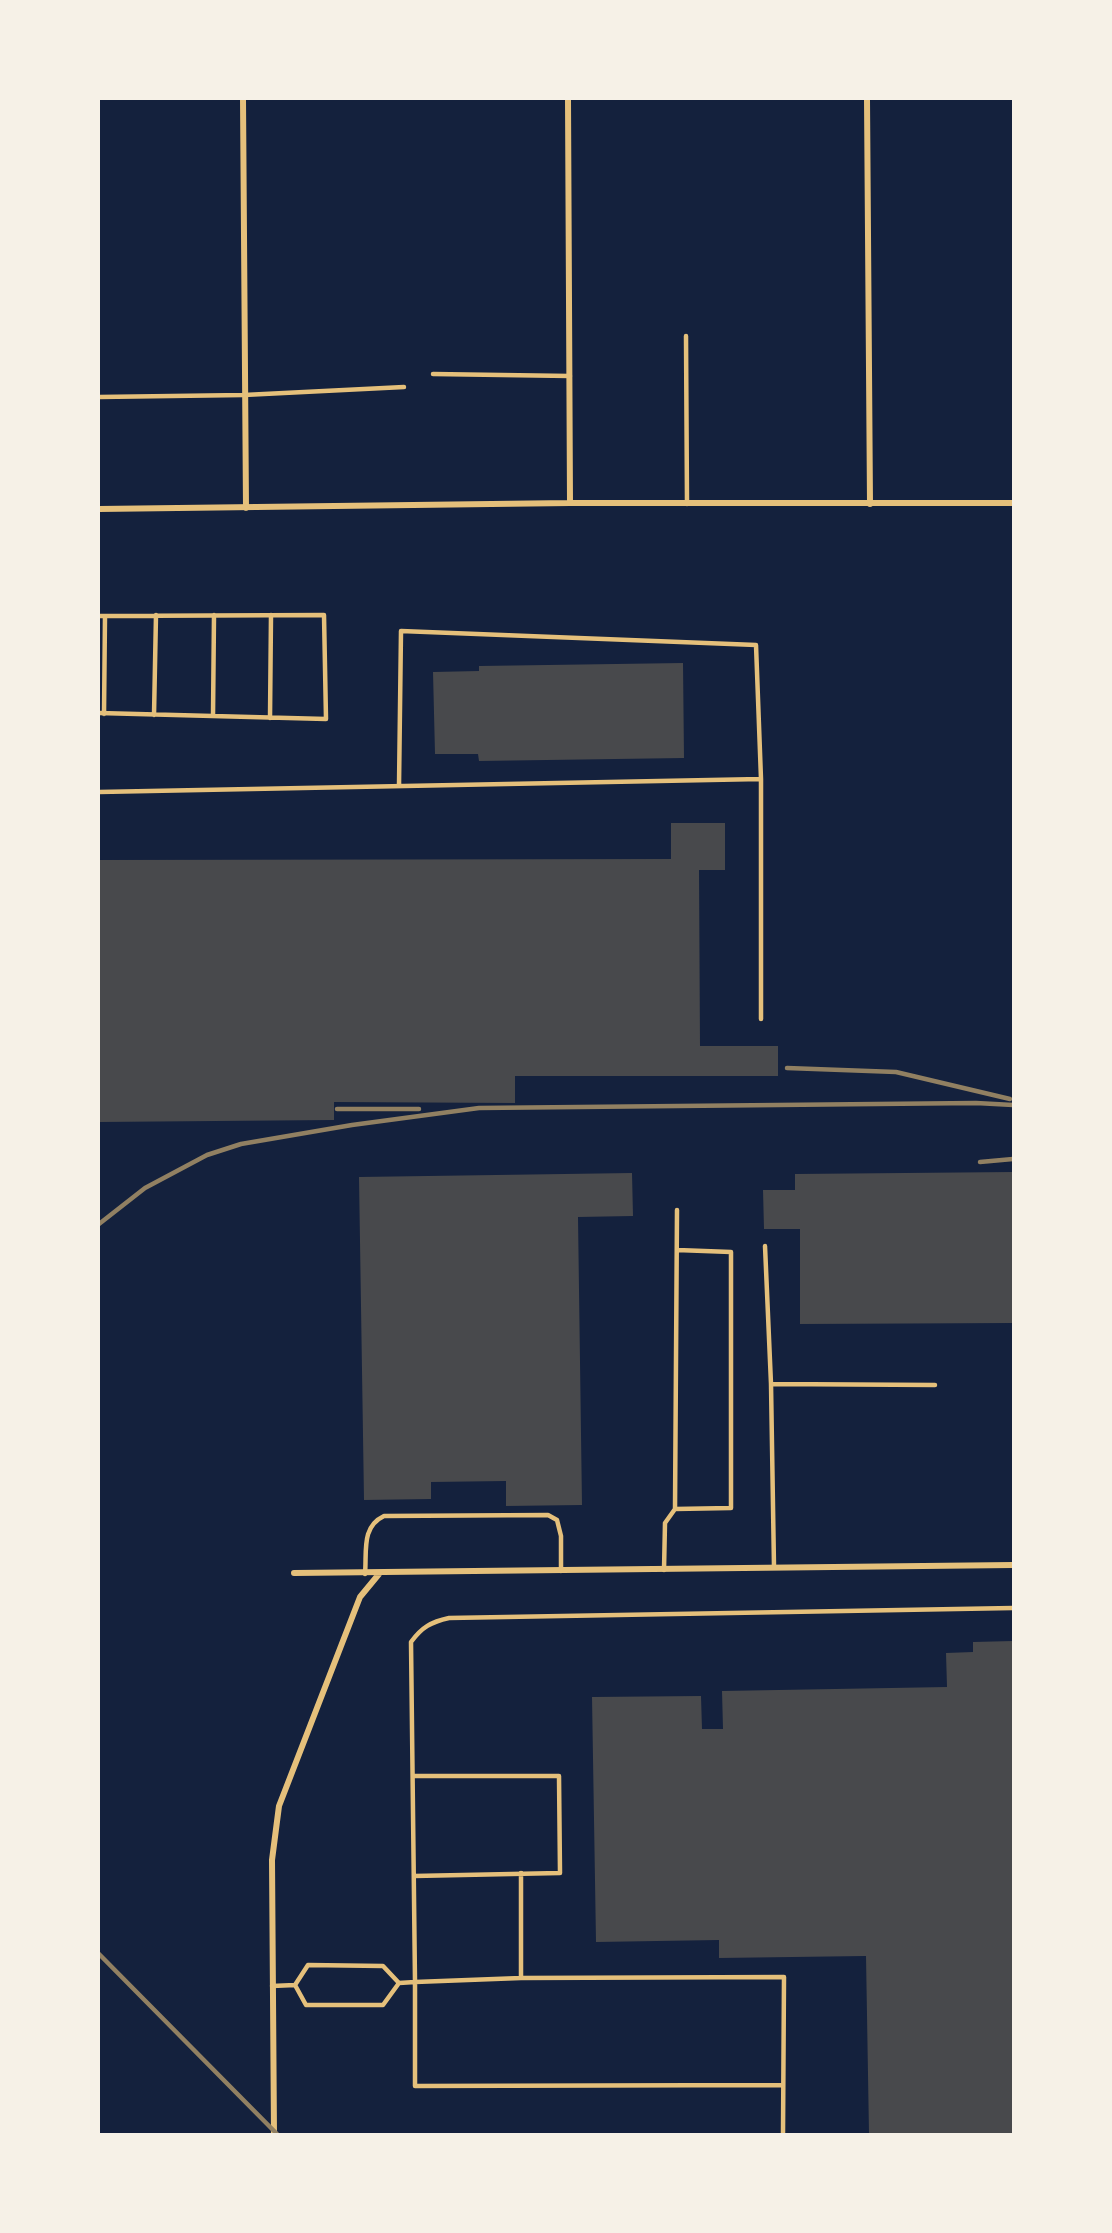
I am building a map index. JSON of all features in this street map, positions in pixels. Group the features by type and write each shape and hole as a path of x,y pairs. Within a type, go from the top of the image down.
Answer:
{"street":[{"path":"243,99 246,508"},
{"path":"568,99 570,503"},
{"path":"867,99 870,504"},
{"path":"99,509 570,503 1013,503"},
{"path":"294,1573 379,1574 1013,1565"},
{"path":"274,2134 272,1860 279,1806 360,1597 379,1574"}],"lane":[{"path":"686,336 687,504"},
{"path":"433,374 570,376"},
{"path":"99,396 244,395 404,387"},
{"path":"154,715 156,615"},
{"path":"213,615 213,716"},
{"path":"270,718 271,615"},
{"path":"271,615 324,615 326,719 101,713 102,616 271,615"},
{"path":"399,786 401,631 756,645 761,779 761,1019"},
{"path":"99,792 761,779"},
{"path":"664,1570 665,1523 675,1509 677,1210"},
{"path":"765,1246 771,1384 774,1568"},
{"path":"675,1509 731,1508 731,1252 677,1250"},
{"path":"771,1384 935,1385"},
{"path":"365,1574 368,1528 373,1521 384,1516 548,1515 557,1520 561,1536 561,1571"},
{"path":"783,2085 415,2086 411,1642 420,1630 433,1621 449,1618 1013,1608"},
{"path":"414,1776 559,1776 560,1873 414,1876"},
{"path":"521,1873 521,1978"},
{"path":"295,1985 308,1965 383,1966 399,1983"},
{"path":"399,1983 521,1978 784,1977 783,2134"},
{"path":"295,1985 306,2005 383,2005 399,1983"},
{"path":"272,1986 295,1985"}],"building":[{"path":"683,663 684,758 479,761 478,754 435,754 433,672 479,671 479,666"},
{"path":"671,823 725,823 725,870 699,870 700,1046 778,1046 778,1076 515,1076 515,1103 334,1102 334,1120 99,1122 99,860 671,859"},
{"path":"1013,1172 1013,1323 800,1324 800,1229 764,1229 763,1190 795,1190 795,1174"},
{"path":"632,1173 633,1216 578,1217 582,1505 506,1506 506,1481 431,1482 431,1499 364,1500 359,1177"},
{"path":"1013,1641 1013,2134 869,2134 866,1956 719,1958 719,1940 596,1942 592,1697 701,1696 702,1729 723,1729 722,1691 947,1687 946,1653 973,1652 973,1642"}],"railway":[{"path":"787,1068 896,1072 1010,1099"},
{"path":"99,1224 145,1188 207,1155 241,1144 352,1125 479,1108 976,1103 1013,1105"},
{"path":"337,1109 419,1109"},
{"path":"980,1162 1013,1159"},
{"path":"99,1954 277,2134"}]}
